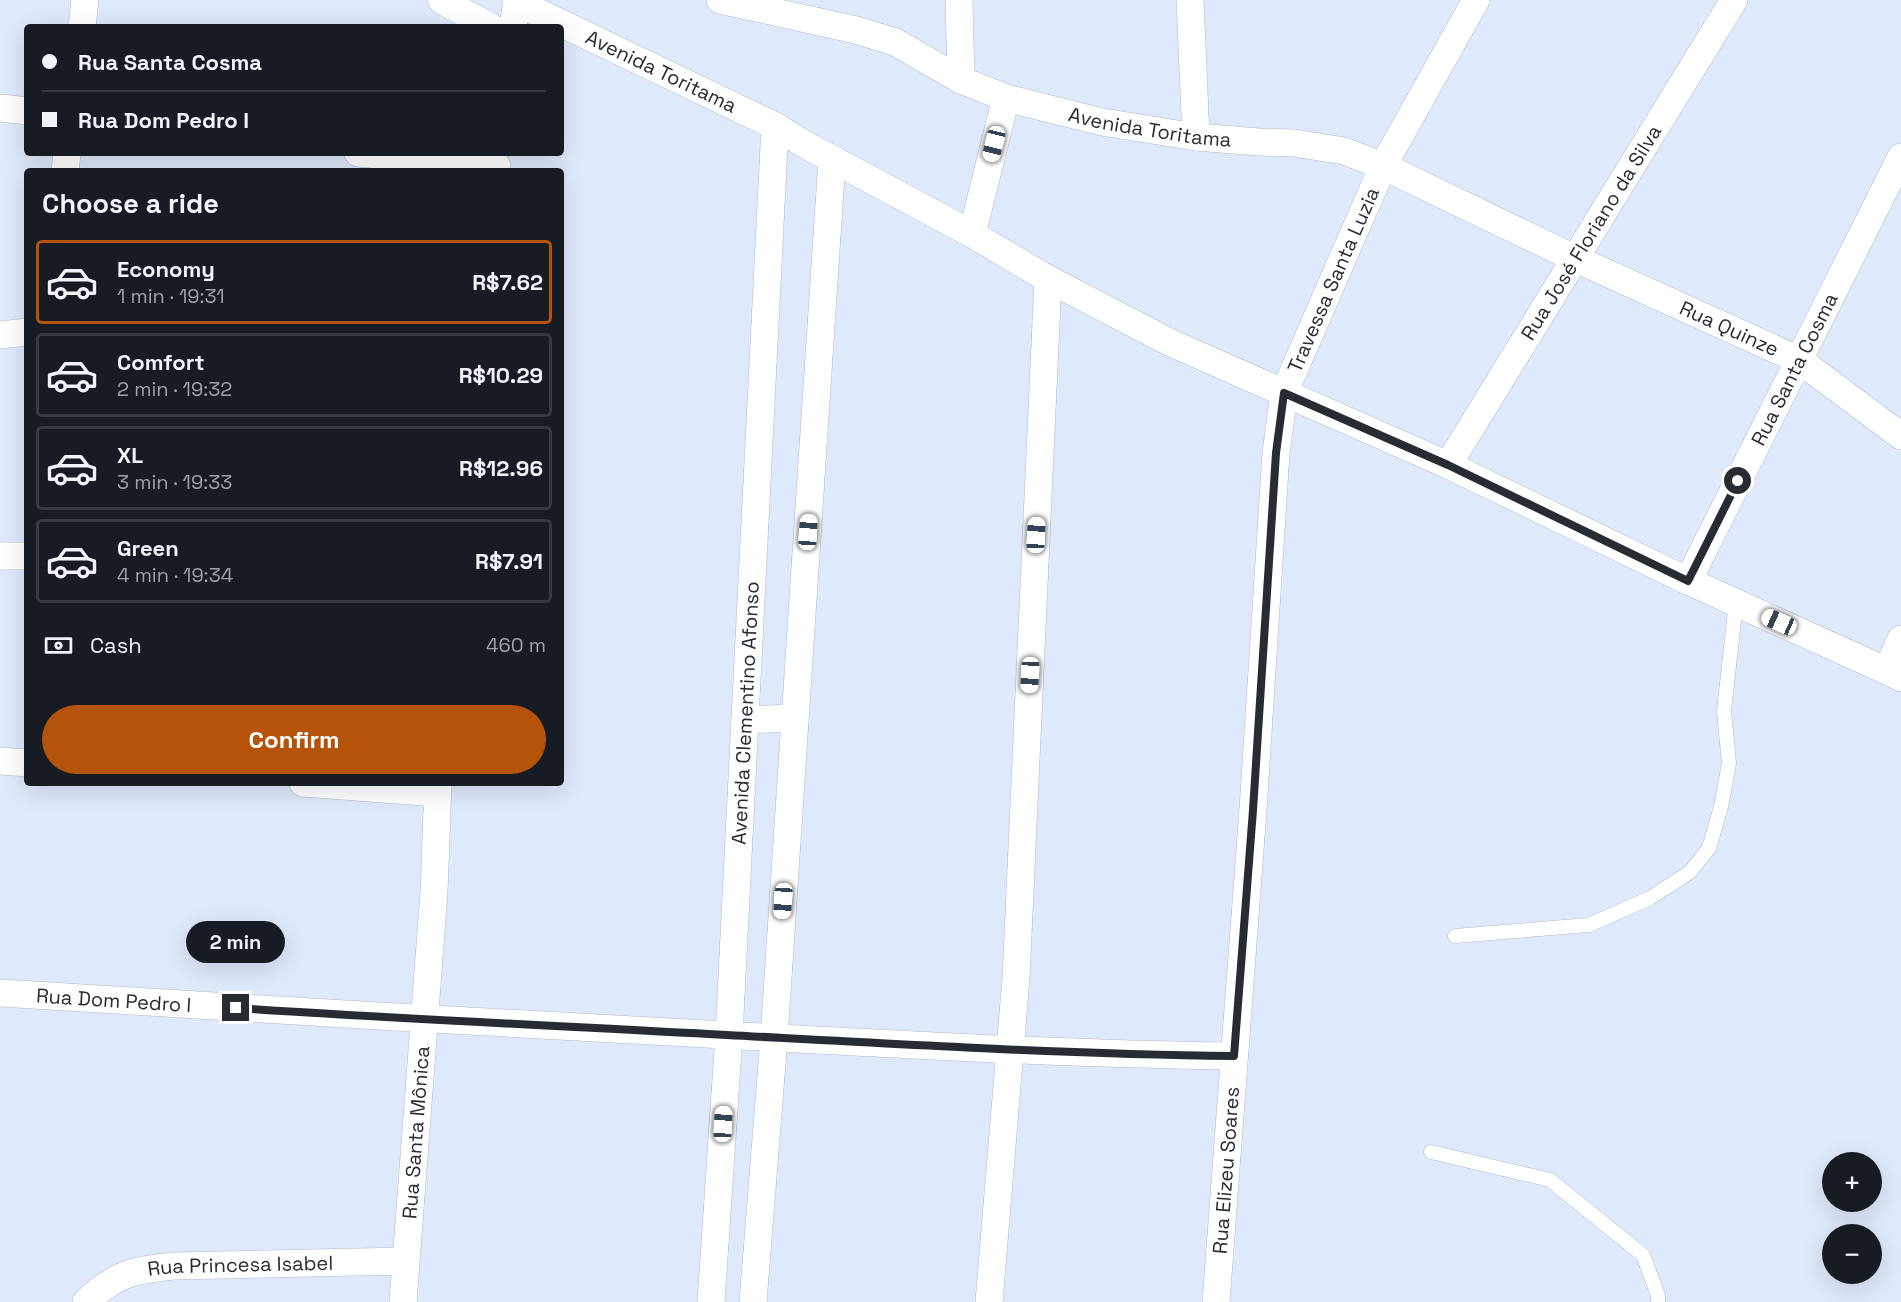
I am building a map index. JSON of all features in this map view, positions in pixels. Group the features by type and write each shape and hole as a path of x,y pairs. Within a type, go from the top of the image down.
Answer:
{"street":[{"path":"82,24 85,0"},
{"path":"441,0 485,24"},
{"path":"959,0 961,80"},
{"path":"1190,0 1196,138"},
{"name":"Travessa Santa Luzia","path":"1284,393 1383,166 1476,0"},
{"name":"Rua José Floriano da Silva","path":"1448,465 1734,0"},
{"name":"Avenida Toritama","path":"723,1 856,30 895,42 961,80 1006,99 1102,122 1196,138 1294,143 1344,152 1383,166 1576,259"},
{"name":"Avenida Toritama","path":"516,10 547,24"},
{"name":"Avenida Toritama","path":"564,31 775,126 832,160 972,234 1048,279 1169,342 1448,465 1688,581 1894,674"},
{"path":"972,234 1006,99"},
{"path":"0,108 24,111"},
{"name":"Avenida Clementino Afonso","path":"711,1302 729,1035 775,126"},
{"path":"400,156 498,163"},
{"name":"Rua Santa Cosma","path":"1688,581 1901,157"},
{"path":"753,1302 774,1038 832,160"},
{"name":"Rua Quinze","path":"1576,259 1799,360 1901,436"},
{"path":"989,1302 1011,1050 1048,279"},
{"path":"0,335 24,332"},
{"name":"Rua Elizeu Soares","path":"1216,1302 1253,810 1276,453 1284,393"},
{"path":"0,556 24,556"},
{"path":"1894,674 1901,639"},
{"path":"745,720 795,718"},
{"path":"0,761 24,763"},
{"path":"383,786 437,788"},
{"name":"Rua Santa Mônica","path":"403,1302 434,892 437,788"},
{"name":"Rua Dom Pedro I","path":"0,993 424,1020 774,1038 1011,1050 1234,1056"},
{"name":"Rua Princesa Isabel","path":"86,1302 115,1278 138,1270 174,1266 405,1262"}],"lane":[{"path":"1455,936 1589,925 1650,898 1690,872 1709,848 1729,763 1724,711 1736,602"},
{"path":"1431,1152 1550,1180 1643,1255 1658,1295 1658,1302"}],"route":[{"path":"236,1008 987,1049 1234,1056 1253,810 1276,453 1284,393 1448,465 1688,581 1738,481"}]}
